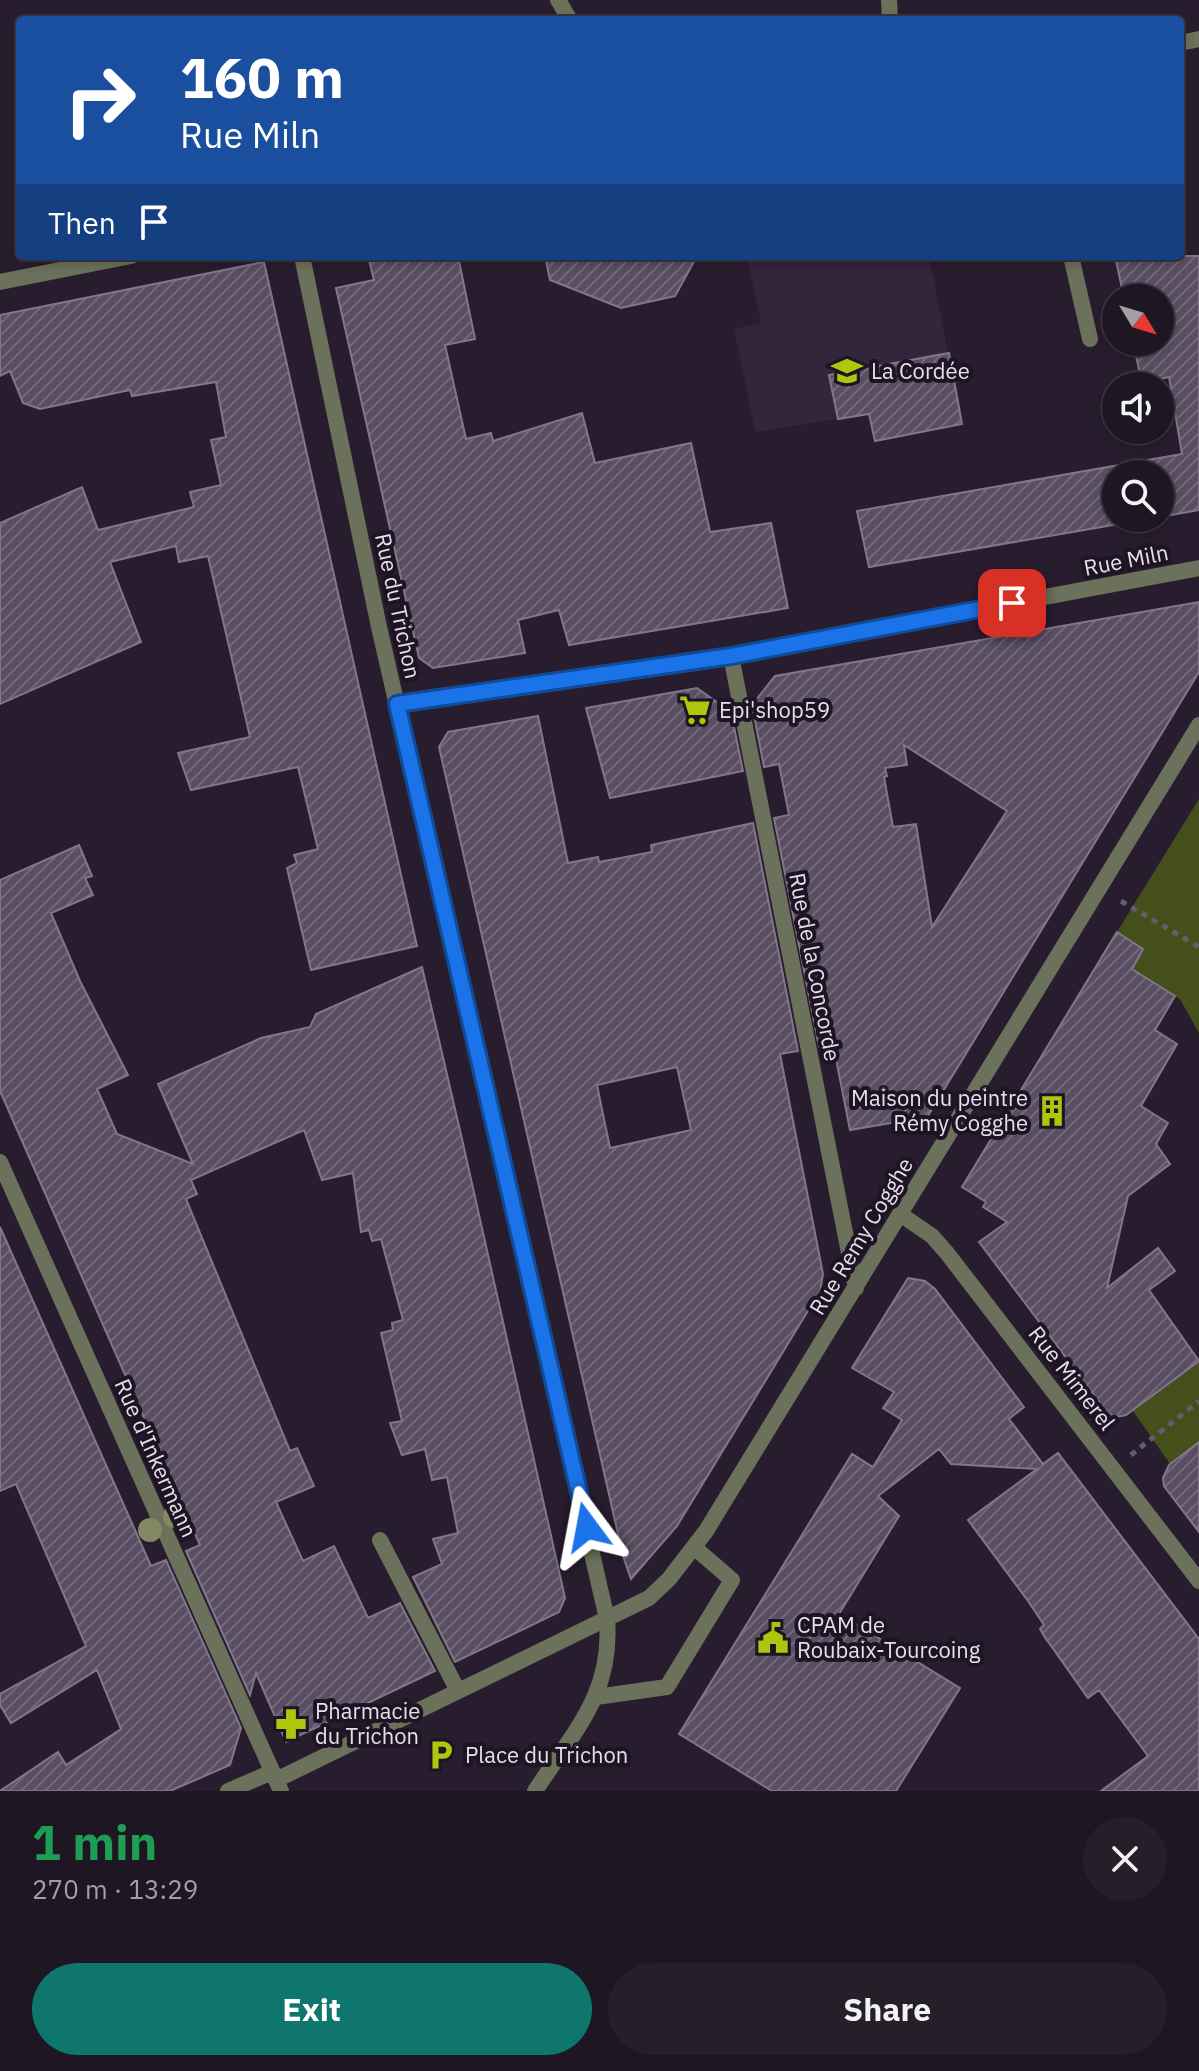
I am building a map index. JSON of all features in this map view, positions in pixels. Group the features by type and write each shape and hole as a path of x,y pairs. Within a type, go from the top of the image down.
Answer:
{"street":[{"path":"0,282 111,260"},
{"name":"Rue du Trichon","path":"303,260 397,704 607,1619"},
{"path":"1072,260 1090,339"},
{"name":"Rue Miln","path":"397,704 731,656 1199,568"},
{"name":"Rue de la Concorde","path":"731,656 856,1288"},
{"name":"Rue Remy Cogghe","path":"607,1619 656,1592 695,1548 1199,725"},
{"name":"Rue d'Inkermann","path":"0,1162 276,1781"},
{"name":"Rue Mimerel","path":"900,1214 932,1236 947,1253 1199,1581"},
{"path":"380,1540 458,1691"},
{"path":"596,1697 667,1687 732,1580 695,1548"},
{"path":"228,1791 276,1781 607,1619 608,1659 596,1697 535,1791"}],"path":[{"path":"1100,888 1199,947"},
{"path":"1114,1468 1199,1401"}],"shaded area":[{"name":"La Cordée","path":"748,260 930,260 962,424 875,441 868,414 755,432 734,329 761,323"}],"green space":[{"path":"1199,799 1199,1033 1180,999 1131,969 1143,949 1117,932"},
{"path":"1199,1361 1199,1442 1170,1464 1133,1411"}],"building":[{"path":"1184,256 1199,256 1199,510 1174,514 1174,460 1148,460 1182,454 1174,407 1174,372 1140,372 1136,356 1174,356 1174,284 1121,284 1116,260 1184,260"},
{"path":"369,260 459,260 475,339 445,345 466,439 491,433 493,441 582,413 595,463 691,443 710,532 771,523 788,608 569,645 559,610 518,620 525,653 433,668 419,658 336,288 374,280"},
{"path":"546,260 695,260 675,296 621,308 550,280"},
{"path":"264,262 417,946 311,970 287,868 297,863 294,855 318,849 298,767 191,790 178,753 250,737 208,556 179,562 176,546 110,562 141,642 0,704 0,523 82,487 98,530 194,507 190,492 221,485 211,440 226,437 216,382 132,396 130,390 40,409 23,403 10,371 0,376 0,315"},
{"path":"949,353 962,424 875,441 869,414 838,419 829,375"},
{"path":"1102,468 1102,527 869,567 857,511"},
{"path":"1199,602 1199,672 923,1124 914,1119 850,1130 833,1044 819,1047 774,818 789,815 779,764 764,767 752,705 775,676","holes":["904,745 1007,811 932,927 916,824 893,827 885,768 907,765"]},
{"path":"697,688 731,712 743,771 610,798 586,708"},
{"path":"538,716 568,863 598,857 599,862 652,852 651,845 753,823 798,1051 780,1054 823,1274 820,1291 677,1526 631,1579 623,1556 439,747 448,732","holes":["677,1067 691,1130 610,1148 597,1085"]},
{"path":"79,845 92,876 85,878 93,895 51,913 80,981 128,1075 97,1089 117,1134 193,1164 158,1084 261,1038 310,1027 316,1014 422,967 462,1139 565,1598 559,1612 455,1662 413,1577 442,1564 433,1539 458,1533 447,1477 432,1480 425,1449 402,1455 390,1423 402,1421 381,1333 393,1330 392,1323 403,1320 381,1239 372,1241 369,1230 361,1232 353,1173 322,1180 304,1130 191,1180 197,1194 186,1199 290,1451 297,1448 314,1486 276,1502 303,1561 334,1546 368,1618 400,1603 435,1671 286,1742 256,1673 250,1695 186,1551 200,1545 0,1091 0,880"},
{"path":"1117,932 1143,949 1132,969 1175,996 1155,1030 1177,1044 1141,1106 1168,1123 1156,1144 1170,1164 1128,1196 1107,1288 1158,1248 1175,1271 1149,1290 1199,1361 1126,1415 1116,1417 1107,1412 979,1242 1007,1222 983,1207 986,1202 962,1187"},
{"path":"0,1227 151,1566 166,1560 241,1728 230,1765 170,1791 0,1791 58,1752 66,1765 121,1729 97,1670 11,1723 0,1705 0,1694 86,1646 16,1484 0,1491"},
{"path":"908,1278 925,1281 935,1289 1024,1407 1009,1419 1043,1464 1058,1453 1199,1639 1199,1791 1101,1791 1148,1756 1099,1690 1088,1698 1044,1636 1040,1629 1044,1625 1028,1601 968,1520 1037,1469 951,1464 939,1449 878,1496 899,1516 836,1619 841,1615 960,1688 896,1791 772,1791 679,1734 852,1454 873,1467 902,1420 883,1408 894,1392 852,1368"},
{"path":"1199,1442 1199,1532 1164,1486 1163,1478 1169,1465"}],"place":[{"name":"La Cordée","path":"847,371"},
{"name":"Epi'shop59","path":"695,710"},
{"name":"Maison du peintre Rémy Cogghe","path":"1052,1111"},
{"name":"CPAM de Roubaix-Tourcoing","path":"773,1638"},
{"name":"Pharmacie du Trichon","path":"291,1724"},
{"name":"Place du Trichon","path":"441,1755"}],"route":[{"path":"587,1527 397,704 731,656 1012,603"}]}
